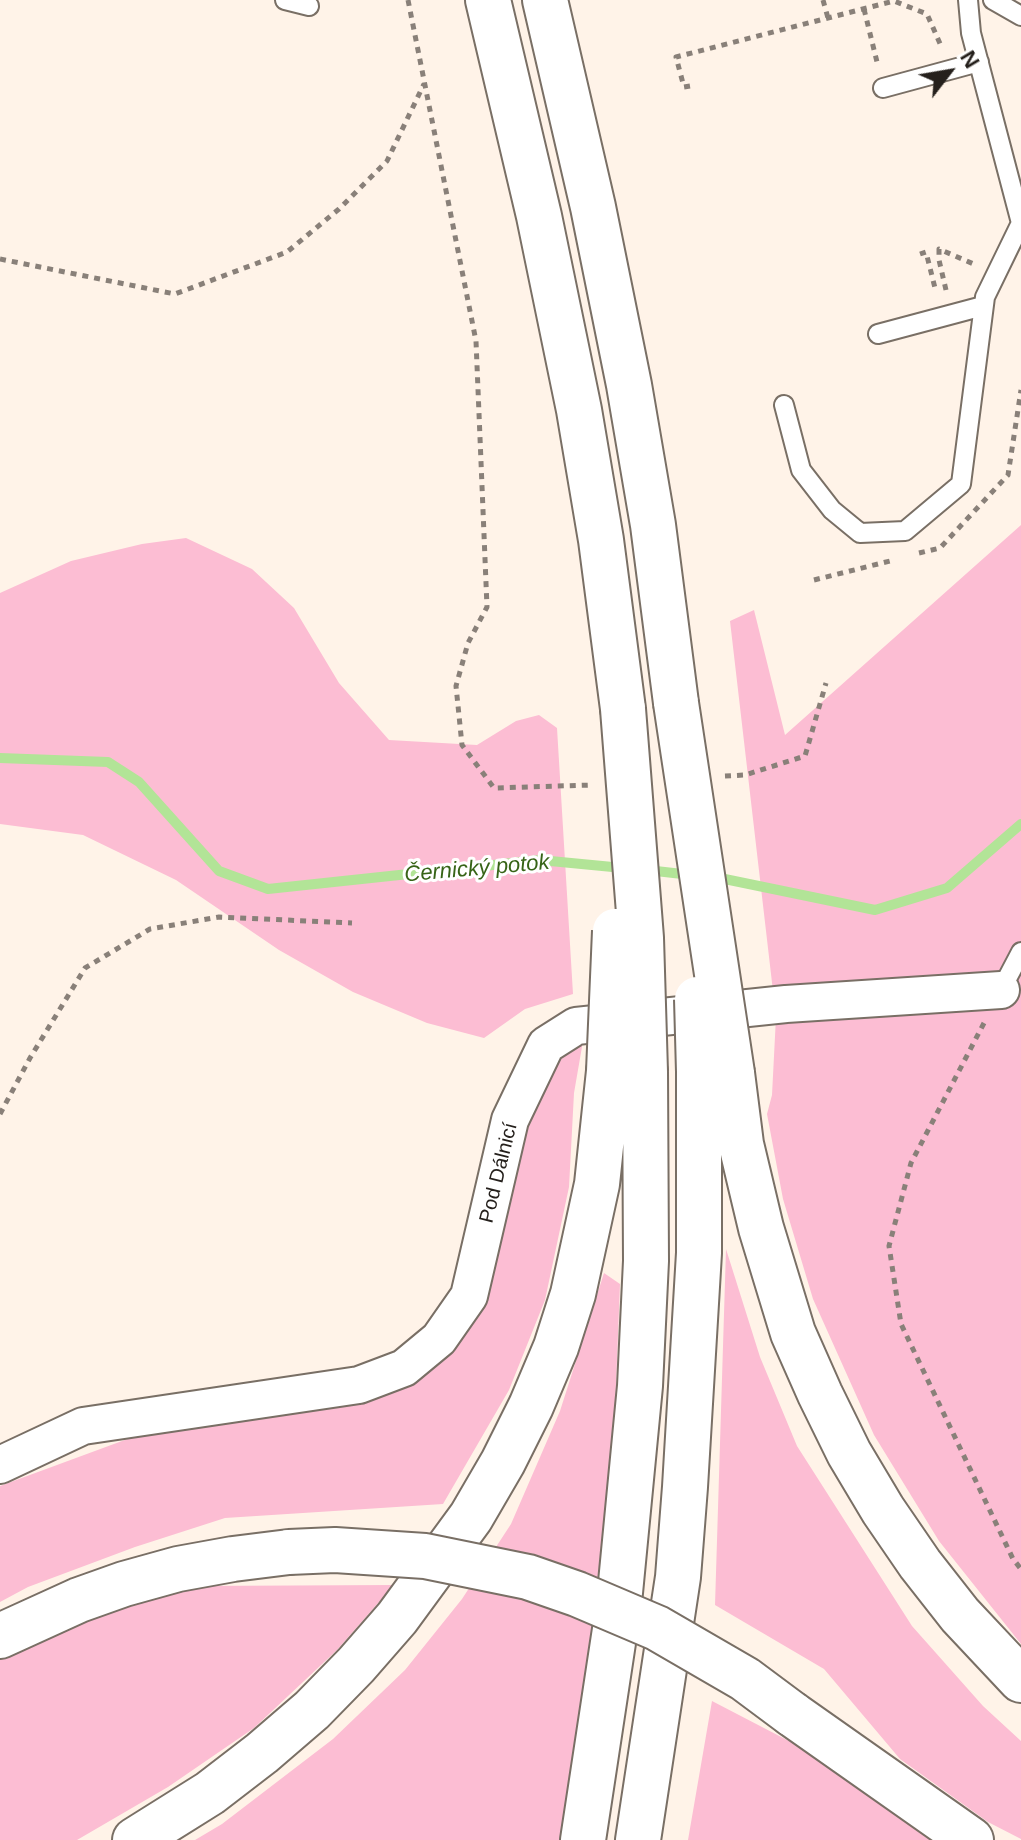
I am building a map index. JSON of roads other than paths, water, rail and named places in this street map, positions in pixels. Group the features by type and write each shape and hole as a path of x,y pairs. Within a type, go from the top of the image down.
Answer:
{"highway":[{"path":"135,1840 210,1793 312,1710 397,1618 471,1517 531,1406 556,1347 573,1294 597,1184 627,1072 641,938 623,709 601,540 579,410 539,216 488,0"},
{"path":"545,0 593,207 653,525 676,703 695,943 715,1072 741,1144 761,1228 793,1333 820,1394 863,1476 920,1564 960,1615 1021,1680"},
{"path":"583,1840 619,1603 640,1386 646,1261 627,1072"},
{"path":"638,1840 678,1577 699,1253 715,1072"},
{"path":"0,1636 79,1600 124,1584 206,1564 289,1552 335,1550 410,1555 477,1565 528,1577 577,1594 657,1628 745,1679 971,1840"}],"street":[{"name":"Pod Dálnicí","path":"0,1465 83,1426 359,1385 404,1368 439,1339 469,1296 510,1120 546,1045 576,1026 786,1004 1001,990"}],"lane":[{"path":"285,0 309,6"},
{"path":"784,405 801,470 832,510 860,533 905,531 961,484 983,306 995,274 1021,223 977,54 968,0"},
{"path":"993,0 1021,16"},
{"path":"883,88 977,54"},
{"path":"878,334 983,306"},
{"path":"1001,990 1021,952"}],"waterway":[{"name":"Černický potok","path":"0,758 108,762 139,782 219,871 268,889 540,860 623,868"},
{"name":"Černický potok","path":"715,877 875,910 947,888 1021,824"},
{"name":"Černický potok","path":"647,870 691,875"}]}
